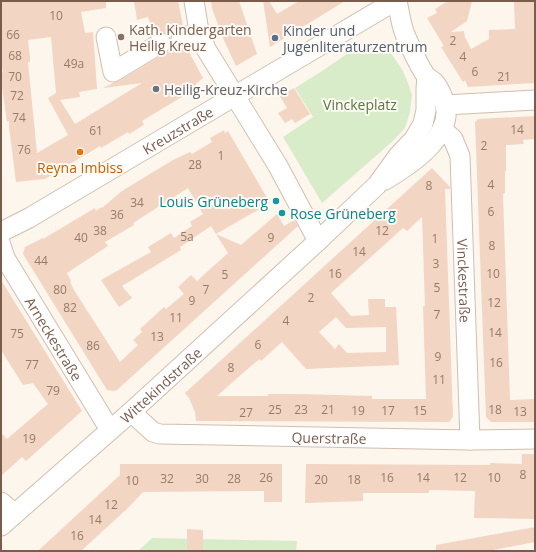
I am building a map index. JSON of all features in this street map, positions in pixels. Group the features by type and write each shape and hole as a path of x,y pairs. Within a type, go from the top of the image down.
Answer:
{"street":[{"path":"194,1 199,31 206,49 278,166 318,241 377,185 398,156 414,139 422,124 426,110 427,77"},
{"path":"377,185 408,167 419,157 435,140 442,129 446,116 446,105 435,83 427,77 406,38 396,1"},
{"name":"Kreuzstraße","path":"1,232 29,218 396,1"},
{"path":"181,39 199,31"},
{"path":"106,37 113,72 161,44"},
{"path":"446,105 535,100"},
{"name":"Vinckestraße","path":"442,129 454,139 460,156 470,440"},
{"name":"Wittekindstraße","path":"1,526 8,508 110,430 131,412 318,241"},
{"name":"Arneckestraße","path":"1,245 5,258 110,430"},
{"name":"Querstraße","path":"131,412 153,432 160,434 470,440 535,439"}],"green space":[{"name":"Vinckeplatz","path":"371,44 391,53 403,71 412,95 410,112 405,128 393,141 322,203 283,137 313,117 295,88 360,45"},
{"path":"152,538 297,541 296,551 138,551"}],"building":[{"path":"1,1 106,1 106,8 81,12 85,33 93,32 97,89 79,92 80,97 60,100 75,124 142,83 103,88 119,81 167,52 172,44 179,50 187,48 203,78 196,84 198,93 193,97 185,95 142,121 144,125 129,134 128,132 101,148 100,146 45,179 16,182 9,121 7,122 1,80 1,73 3,72 1,60","holes":["51,37 56,93 48,98 68,135 37,153 28,62 30,62 28,40"]},
{"path":"134,1 178,1 183,26 172,32 170,37 161,32 153,35 148,17 137,20"},
{"path":"211,1 239,1 257,54 236,66 222,36"},
{"path":"263,1 269,1 277,14 299,1 345,1 270,47"},
{"path":"448,1 472,1 467,21 451,32 464,31 465,37 471,49 489,39 489,30 515,29 514,1 535,1 535,83 468,87 465,80 463,82 441,47 444,46 427,18 437,13 435,9"},
{"path":"294,88 310,114 295,123 292,119 285,123 278,113 287,108 280,96"},
{"path":"535,116 535,139 523,140 524,144 506,145 505,193 503,194 510,400 535,399 535,422 491,422 486,417 475,122 478,119"},
{"path":"224,130 225,133 228,131 270,203 216,234 241,245 277,214 284,226 294,220 298,226 117,390 107,390 23,254 25,247 43,239 95,208 96,211 101,207 102,208 122,191 173,160 190,152 192,154 212,142 210,138","holes":["188,188 203,214 190,222 192,226 174,238 171,233 148,247 151,252 101,280 119,307 132,298 122,286 181,250 180,247 211,226 228,253 197,281 191,275 178,287 184,294 166,309 164,307 140,329 142,332 133,340 138,345 120,362 74,290 67,273 108,246 105,242 134,225 133,223"]},
{"path":"432,168 450,187 450,189 445,189 453,417 449,422 196,421 195,412 189,398 185,393","holes":["422,217 426,399 372,399 372,396 299,394 268,394 268,396 217,396 251,366 260,359 261,361 282,342 306,369 399,365 396,307 385,307 385,299 368,299 369,315 351,316 331,293 403,228 407,231","336,317 346,328 386,327 386,352 347,353 339,344 335,349 319,332"]},
{"path":"1,280 82,411 26,461 22,457 1,476 1,433 7,439 48,404 33,383 23,385 1,350"},
{"path":"522,454 535,454 535,519 474,518 475,491 429,490 429,493 363,493 363,501 305,503 306,464 522,464"},
{"path":"120,464 282,464 282,502 264,502 264,491 143,492 129,507 81,551 38,551 120,475"},
{"path":"535,527 535,542 488,551 436,551 436,545"},
{"path":"187,529 203,530 203,551 187,551"}],"place":[{"name":"Kath. Kindergarten Heilig Kreuz","path":"121,37"},
{"name":"Kinder und Jugenliteraturzentrum","path":"275,38"},
{"name":"Heilig-Kreuz-Kirche","path":"156,89"},
{"name":"Reyna Imbiss","path":"80,152"},
{"name":"Louis Grüneberg","path":"276,201"},
{"name":"Rose Grüneberg","path":"282,213"}]}
